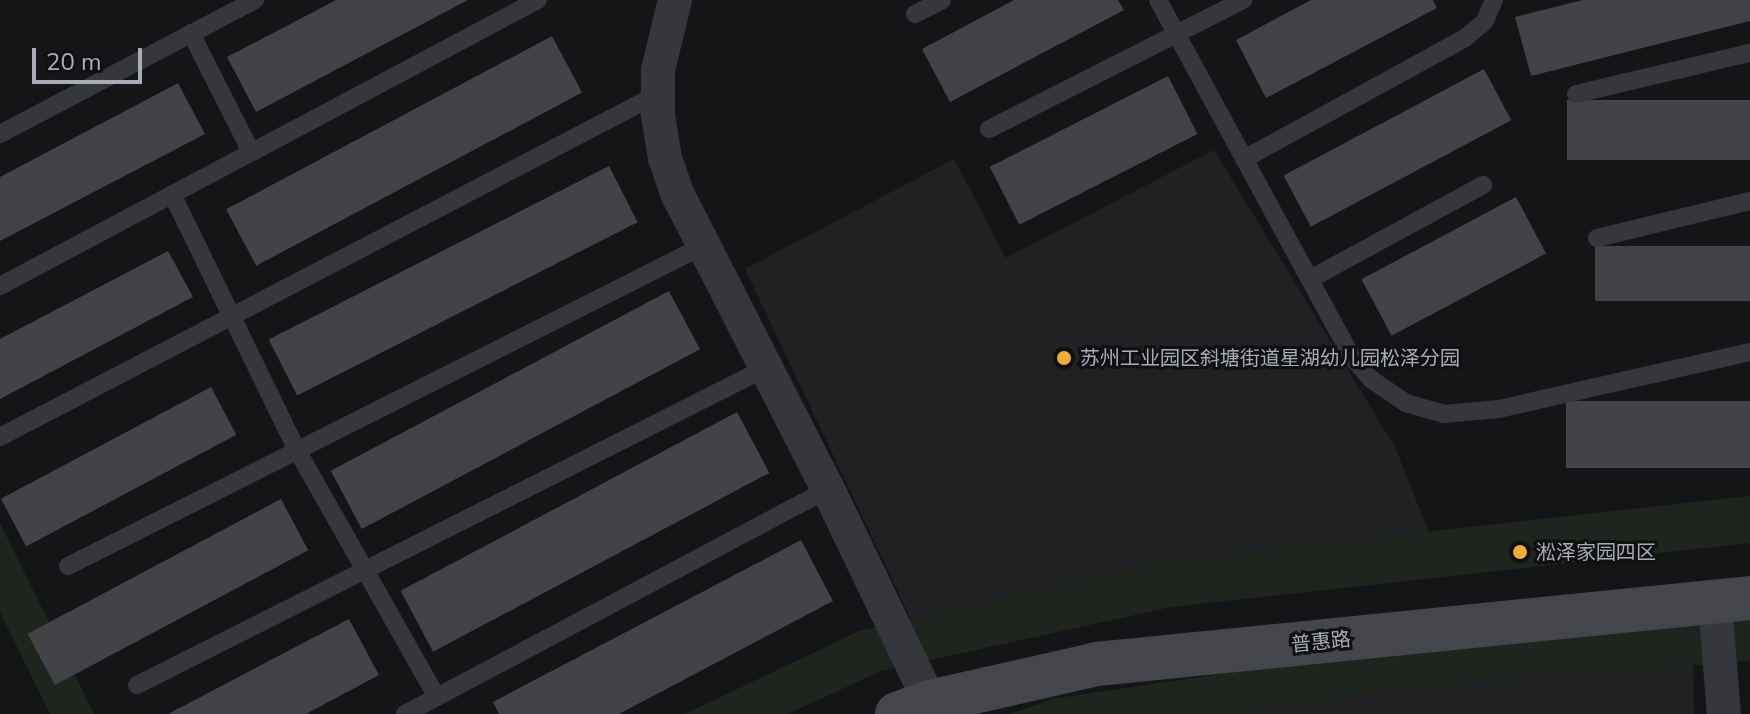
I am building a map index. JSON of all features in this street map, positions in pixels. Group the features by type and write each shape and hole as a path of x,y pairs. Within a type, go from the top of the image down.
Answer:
{"main road":[{"name":"普惠路","path":"913,708 1097,664 1732,601"}],"street":[{"path":"675,0 658,70 665,158 678,195 703,246 828,489 913,708"},
{"path":"1724,714 1732,601"}],"lane":[{"path":"0,134 255,0"},
{"path":"0,286 538,0"},
{"path":"915,14 942,0"},
{"path":"1158,0 1351,356 1372,380 1406,403 1444,414 1499,409 1750,352"},
{"path":"989,129 1178,36 1243,0"},
{"path":"1244,159 1465,38 1485,21 1494,0"},
{"path":"191,33 251,152"},
{"path":"1576,94 1750,53"},
{"path":"0,437 658,94"},
{"path":"1310,279 1483,185"},
{"path":"172,194 297,450 437,697"},
{"path":"1597,238 1750,201"},
{"path":"68,566 703,246"},
{"path":"137,685 766,368"},
{"path":"405,714 828,489"}],"shaded area":[{"name":"苏州工业园区斜塘街道星湖幼儿园松泽分园","path":"1214,150 1395,447 1439,558 918,634 745,269 954,159 1006,258"},
{"path":"1750,496 1750,543 1171,607 881,671 788,714 685,714 859,631 1163,561"},
{"path":"0,523 94,714 50,714 0,612"},
{"path":"1750,617 1750,661 1433,685 1237,714 1009,714 1057,698 1329,658"},
{"path":"1693,648 1694,714 1137,714"}],"building":[{"path":"336,0 468,0 256,112 227,57"},
{"path":"1014,0 1118,0 1124,10 950,102 922,49"},
{"path":"1311,0 1433,0 1437,8 1266,98 1236,40"},
{"path":"1583,0 1750,0 1750,21 1531,76 1515,17"},
{"path":"552,36 582,93 256,266 226,209"},
{"path":"1484,69 1511,120 1311,227 1284,176"},
{"path":"1168,76 1198,134 1019,225 990,167"},
{"path":"178,83 205,134 0,241 0,177"},
{"path":"1567,100 1750,100 1750,160 1567,160"},
{"path":"609,166 638,222 297,396 269,339"},
{"path":"1516,197 1546,254 1392,336 1361,279"},
{"path":"1595,246 1750,246 1750,301 1595,301"},
{"path":"168,251 193,297 0,399 0,339"},
{"path":"669,291 700,349 362,529 331,471"},
{"path":"211,387 236,435 26,546 1,499"},
{"path":"1566,401 1750,401 1750,468 1566,468"},
{"path":"737,412 769,473 433,652 401,591"},
{"path":"281,499 308,550 55,685 28,634"},
{"path":"801,540 833,601 619,714 499,714 493,702"},
{"path":"349,619 379,675 306,714 168,714"}],"place":[{"name":"苏州工业园区斜塘街道星湖幼儿园松泽分园","path":"1064,358"},
{"name":"淞泽家园四区","path":"1520,552"}]}
